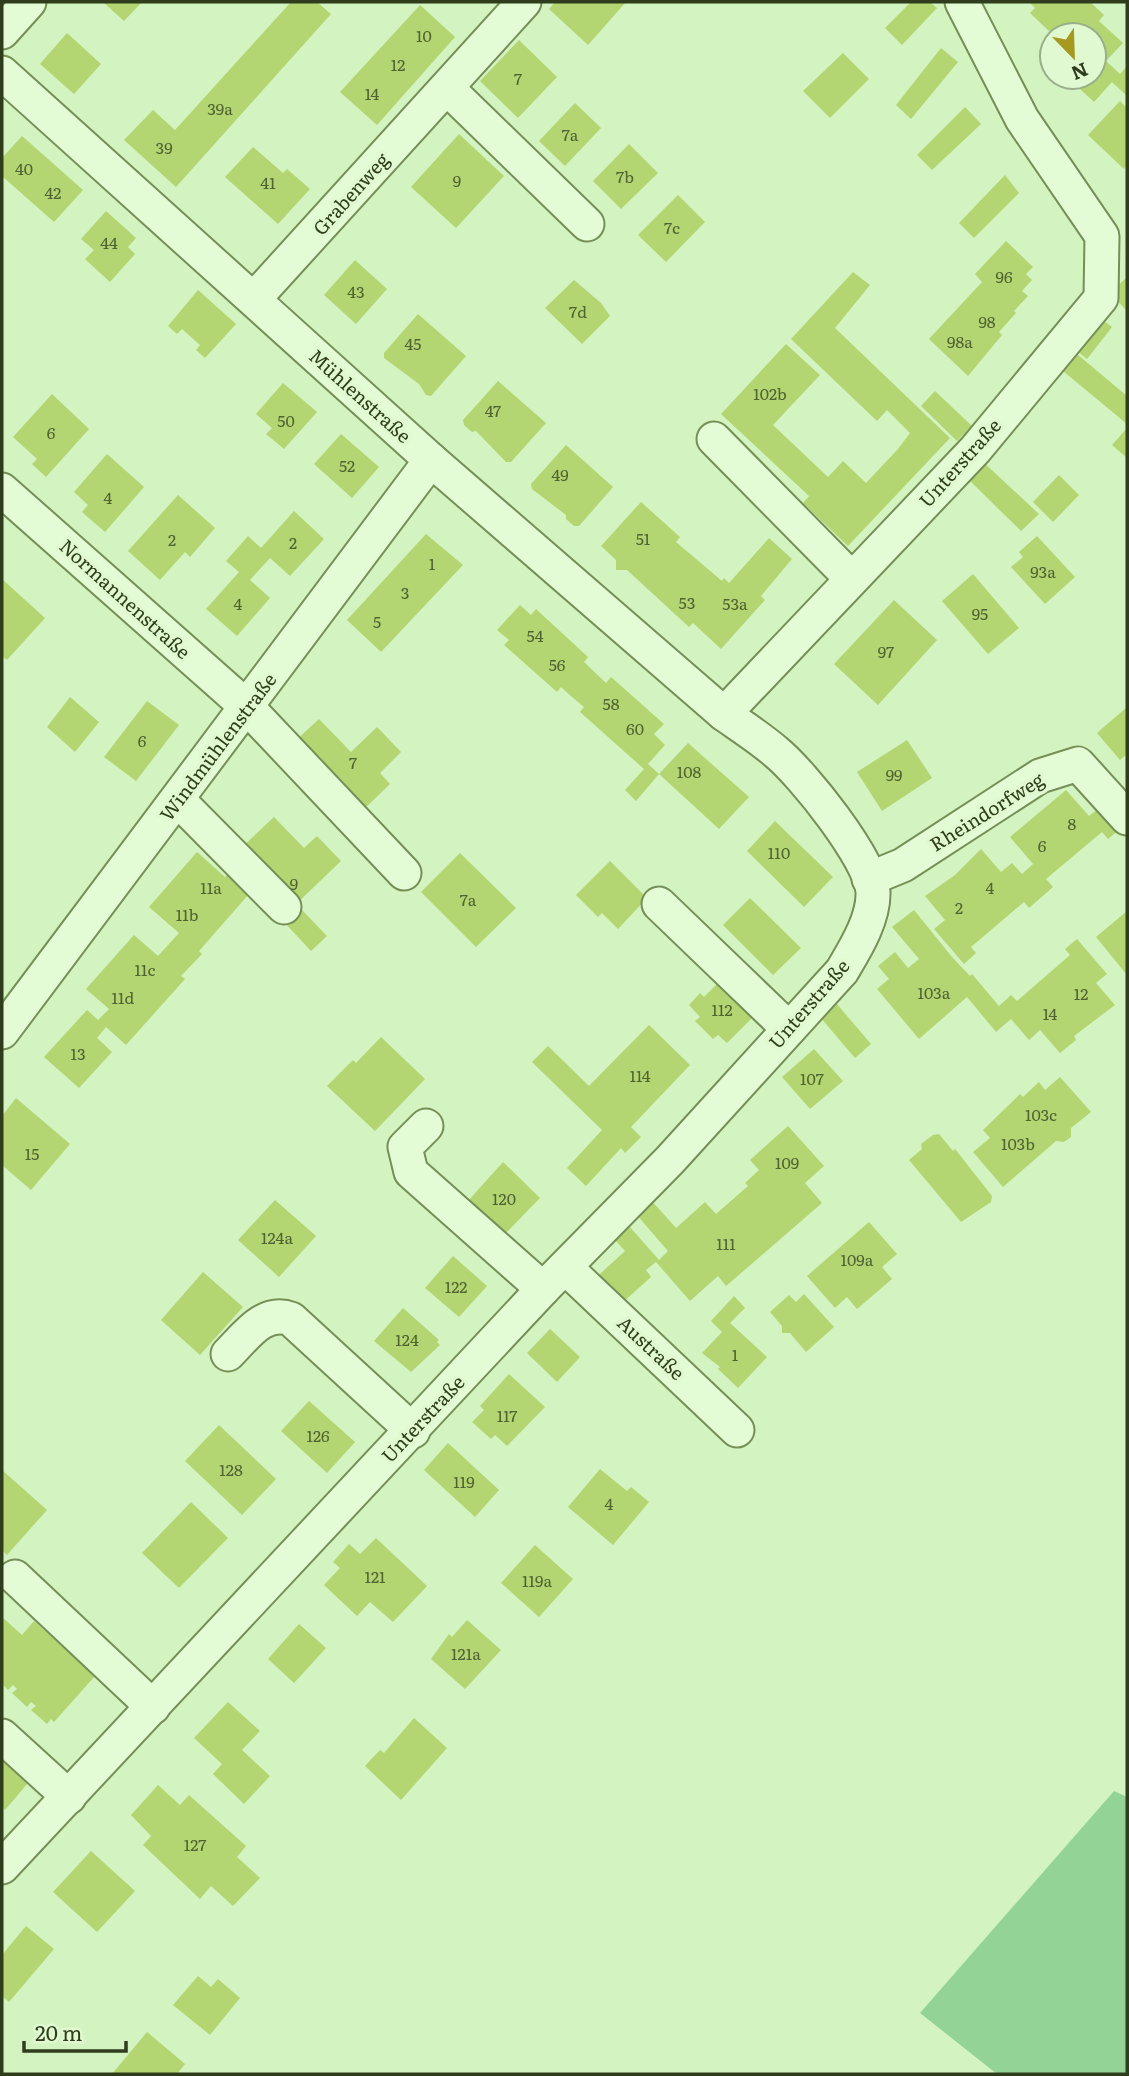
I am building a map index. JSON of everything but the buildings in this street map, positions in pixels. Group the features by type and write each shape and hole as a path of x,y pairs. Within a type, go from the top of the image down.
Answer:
{"street":[{"path":"2,32 29,2"},
{"name":"Grabenweg","path":"254,299 524,2"},
{"name":"Unterstraße","path":"2,1867 554,1278 670,1160 842,971 859,942 873,892 863,859 820,802 778,753 724,714 975,450 1101,298 1115,245 1022,119 972,8"},
{"name":"Mühlenstraße","path":"2,73 431,460 724,714"},
{"path":"447,88 587,224"},
{"path":"714,439 852,579"},
{"name":"Windmühlenstraße","path":"2,1032 248,708 431,460"},
{"name":"Normannenstraße","path":"2,490 248,708 404,873"},
{"name":"Rheindorfweg","path":"869,879 903,865 1040,776 1078,764 1127,818"},
{"path":"178,800 284,907"},
{"path":"659,904 789,1029"},
{"name":"Austraße","path":"426,1126 405,1147 411,1172 554,1278 737,1430"},
{"path":"228,1354 268,1317 280,1315 291,1319 413,1431"},
{"path":"15,1577 153,1707"},
{"path":"2,1736 68,1797"}],"green space":[{"path":"1114,1791 1127,1797 1127,2074 997,2074 920,2013"}]}
